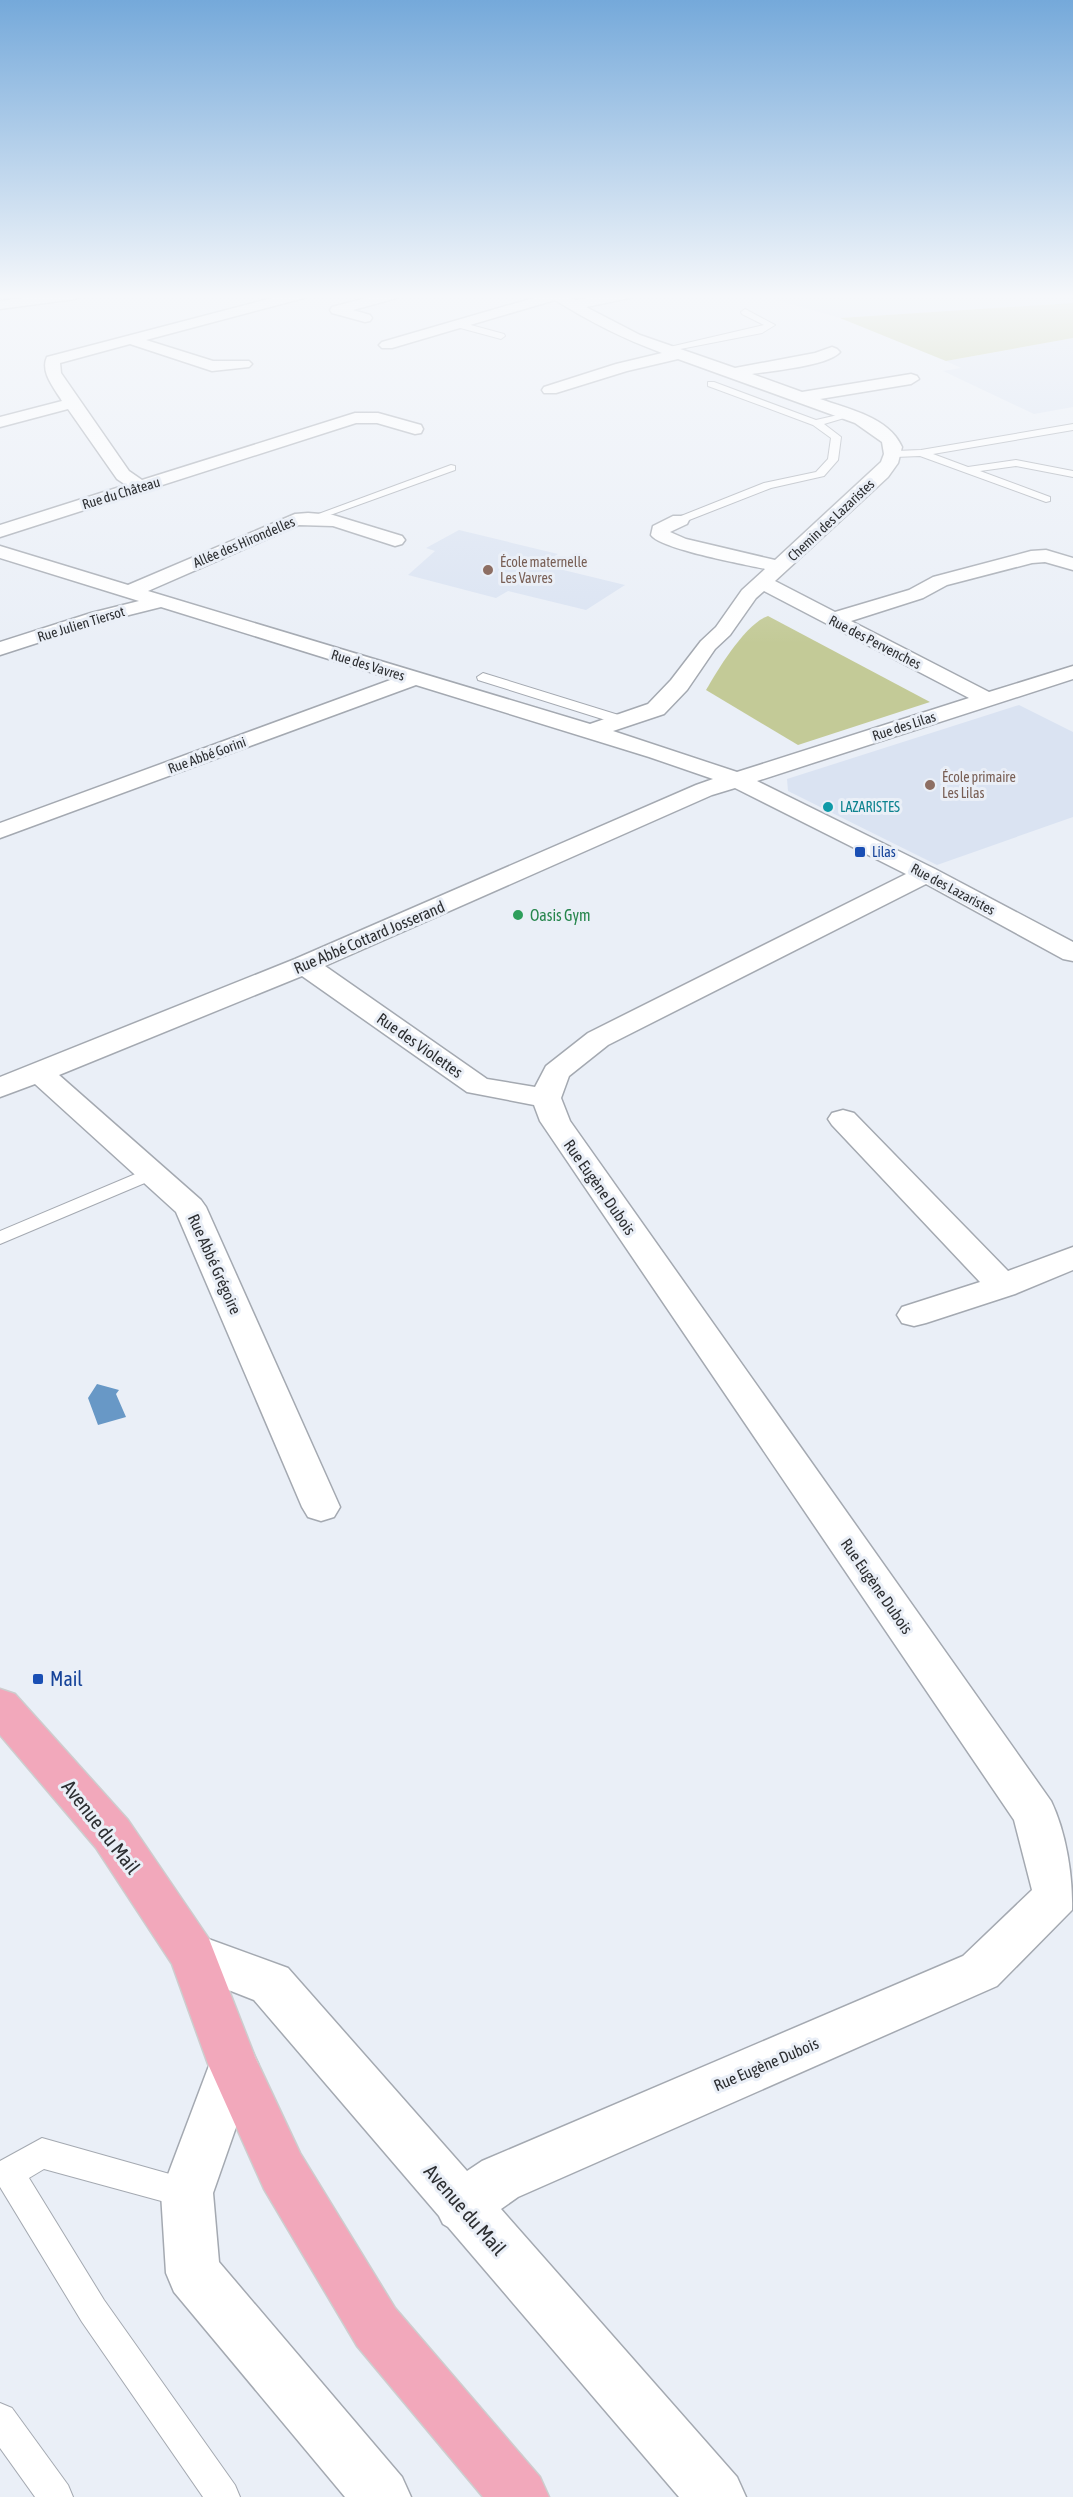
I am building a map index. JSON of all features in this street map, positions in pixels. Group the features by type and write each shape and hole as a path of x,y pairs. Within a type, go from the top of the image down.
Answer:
{"main road":[{"name":"Avenue du Mail","path":"0,1706 111,1834 192,1954 233,2064 282,2171 376,2327 520,2497"}],"street":[{"path":"0,422 40,412"},
{"path":"78,412 123,475 141,488"},
{"path":"841,412 879,430 890,440 895,454"},
{"name":"Rue du Château","path":"0,531 355,418 378,418 415,429"},
{"name":"Chemin des Lazaristes","path":"590,733 620,720 656,709 679,685 708,645 723,631 749,594 882,473 895,454"},
{"name":"Allée des Hirondelles","path":"130,591 296,520 318,516 395,540"},
{"path":"680,520 665,526 660,530 660,535 681,543 780,567"},
{"name":"Rue des Vavres","path":"0,552 657,752 735,780"},
{"path":"832,620 915,594 940,581 1031,557 1046,556 1073,564"},
{"name":"Rue des Pervenches","path":"763,583 987,699"},
{"name":"Rue Julien Tiersot","path":"0,649 98,617 162,601"},
{"name":"Rue des Lilas","path":"735,780 1073,672"},
{"name":"Rue Abbé Gorini","path":"0,831 413,679"},
{"name":"Rue des Lazaristes","path":"735,780 926,874 1073,953"},
{"name":"Rue Abbé Cottard Josserand","path":"0,1088 305,965 704,790 735,780"},
{"path":"546,1098 556,1072 598,1039 926,874"},
{"name":"Rue des Violettes","path":"305,965 478,1086 546,1098"},
{"name":"Rue Abbé Grégoire","path":"39,1072 190,1207 321,1507"},
{"name":"Rue Eugène Dubois","path":"461,2206 500,2179 980,1971 1056,1896 1035,1814 555,1121 546,1098"},
{"path":"843,1119 1003,1286"},
{"path":"914,1315 1003,1286 1073,1258"},
{"name":"Avenue du Mail","path":"192,1954 271,1984 461,2206 717,2497"},
{"path":"233,2064 187,2193 193,2273 382,2497"}],"lane":[{"path":"680,520 768,484 820,474 833,460 836,437 816,423 785,412"},
{"path":"816,423 848,414"},
{"path":"895,454 921,453 1073,427"},
{"path":"921,453 1046,499"},
{"path":"967,470 1016,463 1073,474"},
{"path":"318,516 451,468"},
{"path":"483,677 620,720"},
{"path":"0,1238 152,1173"},
{"path":"187,2193 42,2153 4,2176 93,2311 223,2497"},
{"path":"0,2420 56,2497"}],"shaded area":[{"path":"1029,412 1048,412 1034,414"},
{"name":"École maternelle Les Vavres","path":"459,530 558,554 546,561 556,564 551,567 625,585 586,610 508,591 496,598 408,575 435,551 426,548"},
{"name":"École primaire Les Lilas","path":"1019,705 1073,732 1073,817 937,865 788,791 787,779"}],"green space":[{"path":"768,616 930,702 798,745 706,690 742,637 760,620"}],"water":[{"path":"97,1384 119,1390 116,1394 126,1417 98,1425 88,1398"}],"place":[{"name":"École maternelle Les Vavres","path":"488,570"},
{"name":"École primaire Les Lilas","path":"930,785"},
{"name":"LAZARISTES","path":"828,807"},
{"name":"Lilas","path":"860,852"},
{"name":"Oasis Gym","path":"518,915"},
{"name":"Mail","path":"38,1679"}]}
